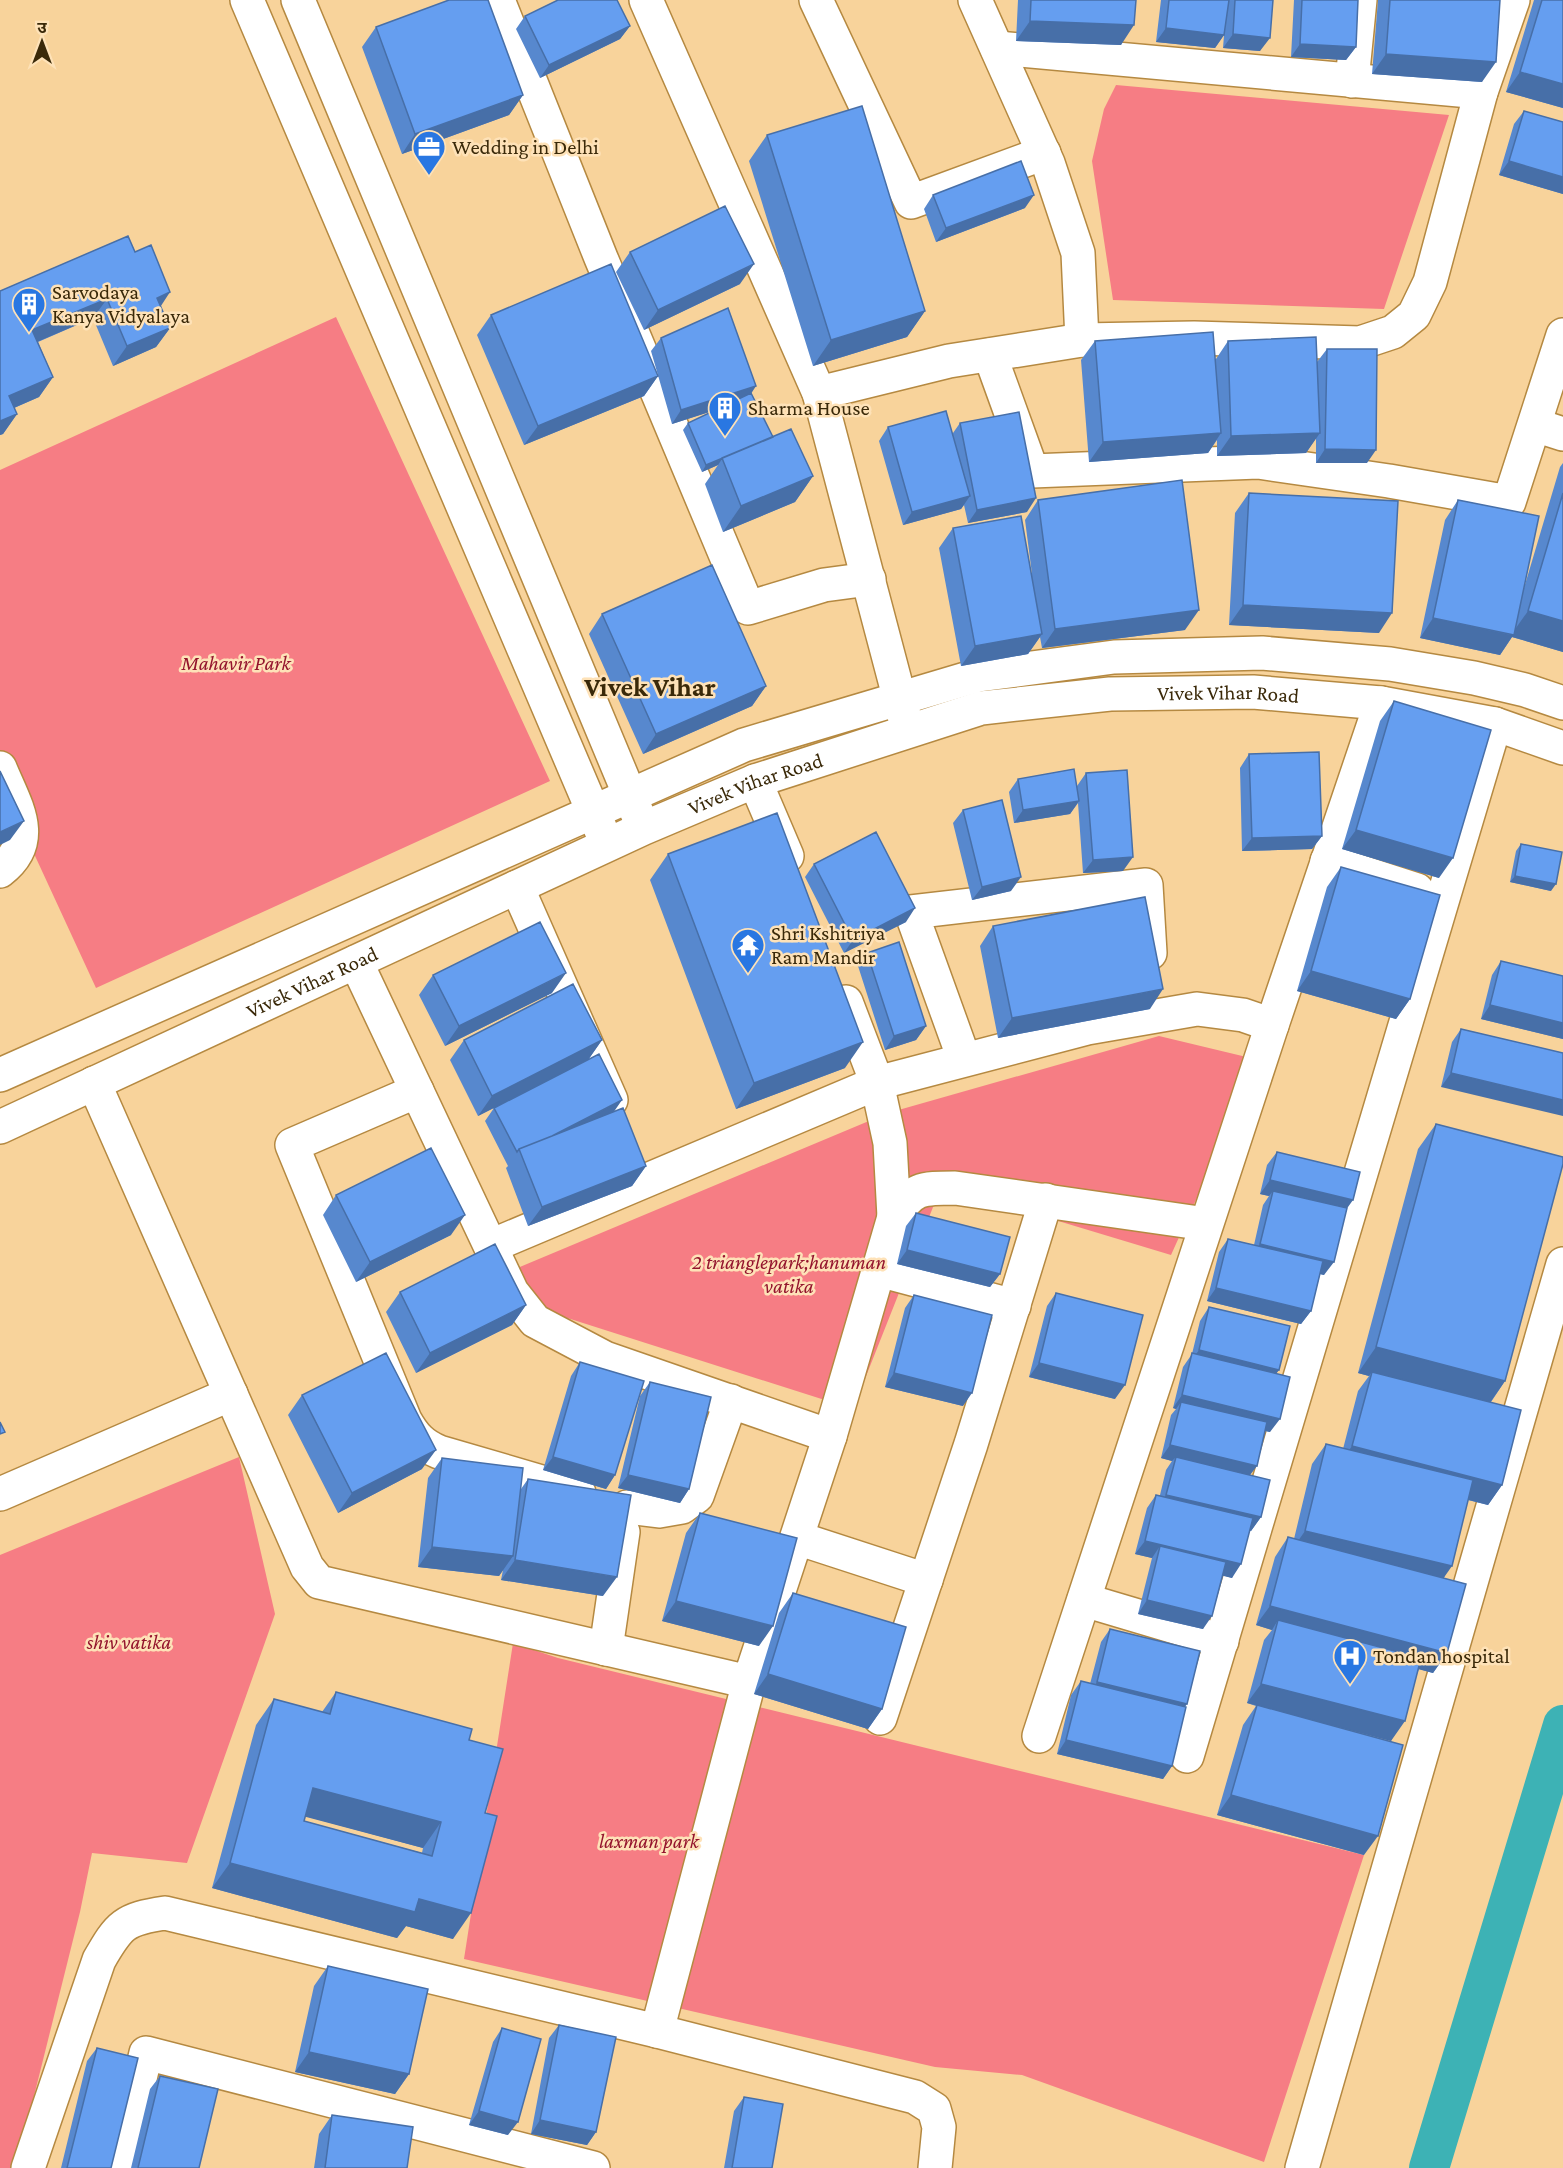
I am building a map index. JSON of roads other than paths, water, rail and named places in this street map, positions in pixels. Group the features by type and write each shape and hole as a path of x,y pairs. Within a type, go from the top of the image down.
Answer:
{"street":[{"path":"247,0 608,845"},
{"path":"298,0 644,828"},
{"path":"498,0 601,258 748,608 824,585 869,579"},
{"path":"646,0 819,393 899,699 910,733"},
{"path":"816,0 911,202 1044,153"},
{"path":"975,0 1044,153 1078,253 1083,340"},
{"path":"1352,81 1360,0"},
{"path":"819,393 949,361 1083,340 1194,338 1360,343 1393,332 1414,315 1430,282 1482,92 1513,0"},
{"path":"997,48 1126,45 1352,81 1482,92"},
{"path":"990,355 1032,471 1258,462 1389,481 1509,502 1549,429 1563,335"},
{"name":"Vivek Vihar Road","path":"0,1075 744,745 979,675 1114,657 1262,653 1390,664 1474,678 1525,690 1563,703"},
{"name":"Vivek Vihar Road","path":"0,1127 644,828 755,781 910,733 981,708 1110,694 1253,692 1381,703 1495,724 1563,748"},
{"path":"1039,1736 1206,1224 1381,703"},
{"path":"1187,1756 1495,724"},
{"path":"0,768 21,822 22,840 16,855 0,871"},
{"path":"755,781 799,884"},
{"path":"1328,861 1444,899"},
{"path":"964,1059 911,912 1146,885 1154,1016"},
{"path":"517,887 646,1181"},
{"path":"356,962 512,1292 535,1321 605,1358 830,1436"},
{"path":"835,974 877,1083 890,1143 894,1217"},
{"path":"491,1246 877,1083 1087,1028 1197,1009 1243,1015 1272,1025"},
{"path":"94,1083 307,1567 319,1582 749,1682"},
{"path":"417,1091 292,1145 405,1420 425,1446 438,1452 627,1507 659,1511 682,1507 697,1496 731,1401"},
{"path":"657,2031 749,1682 830,1436 894,1217 906,1198 923,1188 955,1188 1206,1224"},
{"path":"880,1718 1014,1306 1046,1200"},
{"path":"1302,2168 1563,1264"},
{"path":"879,1270 1014,1306"},
{"path":"0,1494 231,1394"},
{"path":"606,1649 627,1507"},
{"path":"797,1538 926,1580"},
{"path":"1084,1600 1222,1641"},
{"path":"28,2168 99,1960 113,1935 136,1917 165,1913 657,2031 915,2097 934,2109 939,2127 934,2168"},
{"path":"119,2168 146,2053 593,2168"}],"waterway":[{"path":"1429,2168 1563,1725"}],"place":[{"name":"Wedding in Delhi","path":"429,176"},
{"name":"Sarvodaya Kanya Vidyalaya","path":"29,333"},
{"name":"Sharma House","path":"725,437"},
{"name":"Shri Kshitriya Ram Mandir","path":"748,974"},
{"name":"Tondan hospital","path":"1350,1685"}],"district":[{"name":"Vivek Vihar","path":"650,687"}],"park label":[{"name":"Mahavir Park","path":"236,663"},
{"name":"2 trianglepark;hanuman vatika","path":"789,1274"},
{"name":"shiv vatika","path":"129,1642"},
{"name":"laxman park","path":"649,1841"}]}
